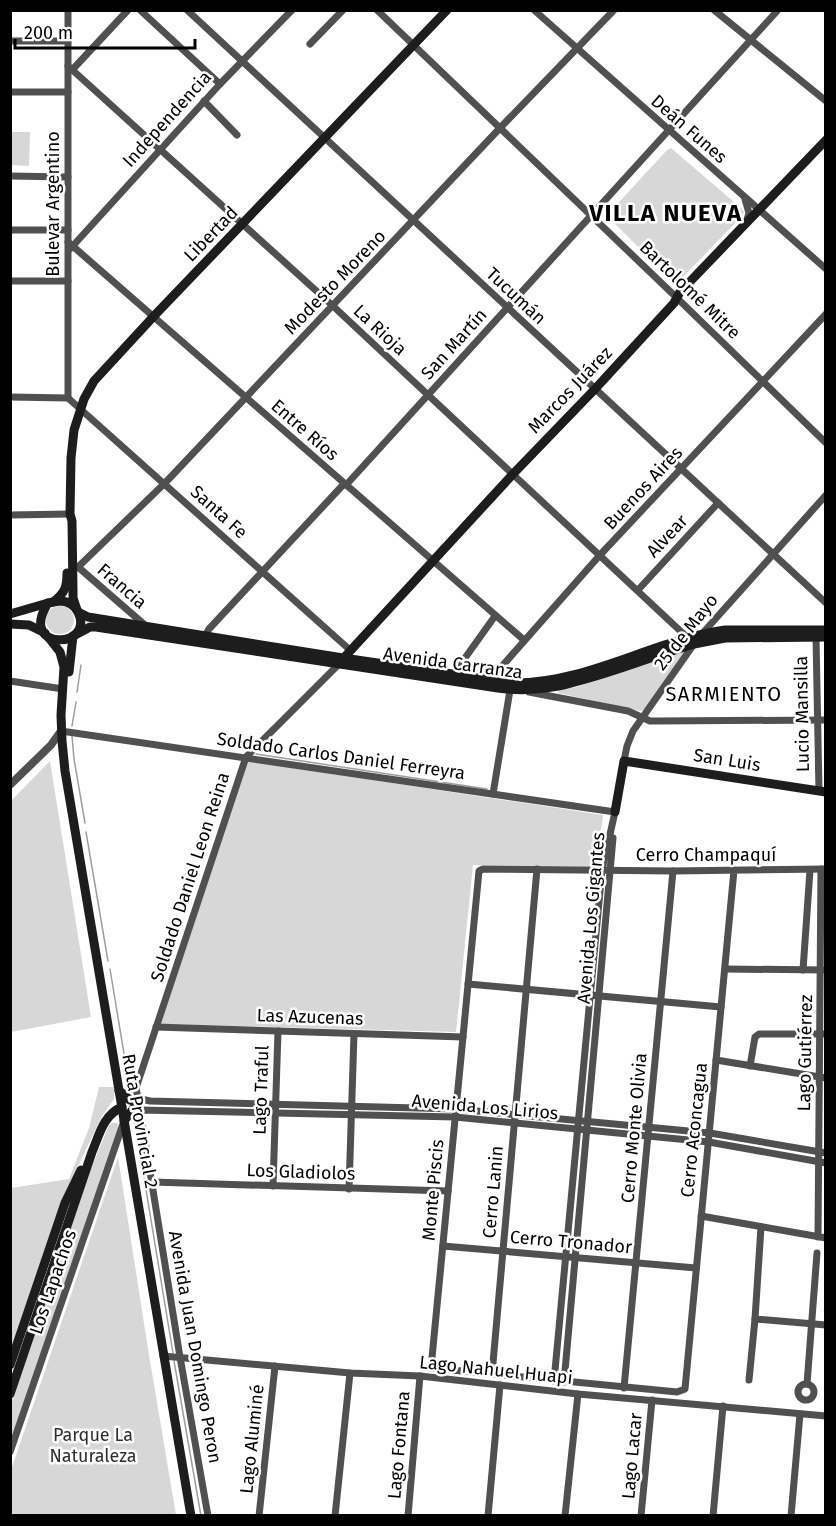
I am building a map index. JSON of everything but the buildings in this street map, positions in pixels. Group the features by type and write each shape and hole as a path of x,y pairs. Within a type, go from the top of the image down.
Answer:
{"main road":[{"name":"Libertad","path":"50,603 63,595 67,582 71,448 80,409 94,381 447,10"},
{"name":"Marcos Juárez","path":"341,661 513,474 595,389 674,303 680,292 825,140"},
{"name":"Libertad","path":"70,514 75,567 73,598 78,611"},
{"path":"10,614 59,601 72,605 78,611 80,623 74,636 60,641 47,636 29,624 10,624"},
{"path":"50,603 40,619 41,627 60,652 64,667 61,731"},
{"name":"Avenida Carranza","path":"78,611 88,617 203,640"},
{"name":"Avenida Carranza","path":"74,636 90,627 96,627 203,640 496,684 530,683 560,678 691,641 725,638 821,637"},
{"name":"Avenida Carranza","path":"341,661 457,675 514,690 532,690 563,686 691,641 702,634 725,630 825,630"},
{"path":"61,731 74,636"},
{"name":"Ruta Provincial 2","path":"61,731 69,799 190,1515"},
{"name":"San Luis","path":"624,761 822,791"},
{"name":"25 de Mayo","path":"615,812 624,761"},
{"path":"119,1091 137,1103 124,1121"},
{"path":"10,1394 92,1152 106,1120 114,1110 122,1107"},
{"path":"10,1365 65,1203 78,1174 92,1152"}],"street":[{"name":"Bulevar Argentino","path":"68,10 70,68 68,92 68,398"},
{"path":"70,68 128,10"},
{"path":"140,10 220,84"},
{"name":"Tucumán","path":"187,10 825,603"},
{"name":"Independencia","path":"69,246 241,61 292,10"},
{"path":"310,44 343,10"},
{"name":"Bartolomé Mitre","path":"377,10 825,443"},
{"name":"Deán Funes","path":"534,10 825,269"},
{"name":"Modesto Moreno","path":"75,567 165,483 614,10"},
{"path":"714,10 825,101"},
{"name":"San Martín","path":"203,640 209,629 428,396 778,10"},
{"path":"10,41 68,41"},
{"name":"La Rioja","path":"70,68 333,306 691,641"},
{"path":"10,92 68,92"},
{"path":"204,101 237,135"},
{"path":"10,176 68,177"},
{"path":"744,197 749,213 745,225"},
{"path":"10,231 68,230"},
{"name":"Entre Ríos","path":"69,246 524,640"},
{"path":"10,281 68,281"},
{"name":"Buenos Aires","path":"496,684 496,673 524,640 600,555 825,314"},
{"path":"10,397 68,398"},
{"name":"Santa Fe","path":"68,398 350,650"},
{"name":"25 de Mayo","path":"702,634 825,495"},
{"name":"Alvear","path":"638,590 718,503"},
{"path":"10,514 70,514"},
{"name":"Francia","path":"75,567 146,627"},
{"path":"457,675 465,658 495,616"},
{"name":"Lucio Mansilla","path":"821,637 822,791"},
{"name":"25 de Mayo","path":"624,761 633,731 691,641"},
{"name":"Soldado Daniel Leon Reina","path":"137,1103 136,1088 246,757 341,661"},
{"path":"10,681 63,689"},
{"path":"493,794 514,690 628,711 656,722 822,720"},
{"path":"10,785 51,745 61,731"},
{"name":"Soldado Carlos Daniel Ferreyra","path":"61,731 615,812"},
{"name":"Avenida Los Gigantes","path":"559,1381 565,1257 590,995 615,812"},
{"name":"Cerro Champaquí","path":"479,872 483,869 823,870"},
{"name":"Cerro Lanin","path":"492,1374 537,870"},
{"name":"Avenida Los Gigantes","path":"559,1381 587,1122 606,870"},
{"name":"Cerro Aconcagua","path":"682,1391 685,1389 734,870"},
{"path":"803,970 810,870"},
{"name":"Lago Gutiérrez","path":"822,1237 823,870"},
{"name":"Cerro Monte Olivia","path":"624,1388 673,871"},
{"name":"Monte Piscis","path":"431,1368 479,872"},
{"path":"725,969 823,970"},
{"path":"468,984 721,1007"},
{"name":"Las Azucenas","path":"156,1027 463,1037"},
{"name":"Lago Traful","path":"273,1186 278,1031"},
{"path":"349,1189 354,1034"},
{"path":"750,1066 753,1043 755,1036 759,1034 823,1034"},
{"path":"716,1060 823,1077"},
{"name":"Avenida Los Lirios","path":"137,1103 150,1101 352,1106 515,1115 710,1133 822,1153"},
{"name":"Avenida Los Lirios","path":"137,1103 276,1113 351,1115 456,1113 514,1124 709,1142 822,1163"},
{"name":"Avenida Juan Domingo Peron","path":"137,1103 208,1515"},
{"name":"Los Lapachos","path":"10,1452 124,1121"},
{"name":"Los Gladiolos","path":"152,1182 448,1191"},
{"path":"701,1216 822,1237"},
{"path":"749,1380 761,1227"},
{"name":"Cerro Tronador","path":"443,1246 696,1268"},
{"path":"807,1384 817,1253"},
{"path":"755,1319 825,1325"},
{"name":"Lago Nahuel Huapi","path":"163,1356 350,1373 420,1376 578,1394 825,1416"},
{"name":"Lago Aluminé","path":"259,1515 275,1366"},
{"name":"Lago Nahuel Huapi","path":"431,1368 624,1388 682,1391"},
{"path":"335,1515 350,1373"},
{"name":"Lago Fontana","path":"408,1515 420,1376"},
{"path":"558,1392 559,1381"},
{"path":"488,1515 500,1385"},
{"path":"565,1515 578,1394"},
{"name":"Lago Lacar","path":"641,1515 652,1400"},
{"path":"713,1515 723,1406"},
{"path":"791,1515 800,1414"}],"green space":[{"path":"11,132 30,132 29,166 11,165"},
{"path":"671,148 744,212 675,283 608,216"},
{"path":"60,606 70,610 74,620 70,630 60,634 50,630 46,620 50,610"},
{"path":"684,650 644,710 558,693 559,690 577,687"},
{"path":"50,761 91,1017 11,1032 11,801"},
{"path":"247,761 603,815 596,867 473,865 456,1032 161,1024"},
{"path":"99,1087 114,1087 114,1099 102,1116 69,1185 11,1356 11,1188 69,1179 89,1128"},
{"path":"117,1123 119,1127 11,1443 11,1403 78,1200 109,1125"},
{"name":"Parque La Naturaleza","path":"118,1157 176,1515 11,1515 11,1470"}],"waterway":[{"path":"77,692 81,665"},
{"path":"72,726 76,702"},
{"path":"72,736 85,823"},
{"path":"256,754 487,789"},
{"path":"86,832 108,961"},
{"path":"110,969 130,1090"},
{"path":"134,1117 173,1353"},
{"path":"174,1361 201,1516"}],"district":[{"name":"VILLA NUEVA","path":"666,213"},
{"name":"SARMIENTO","path":"724,694"}]}
